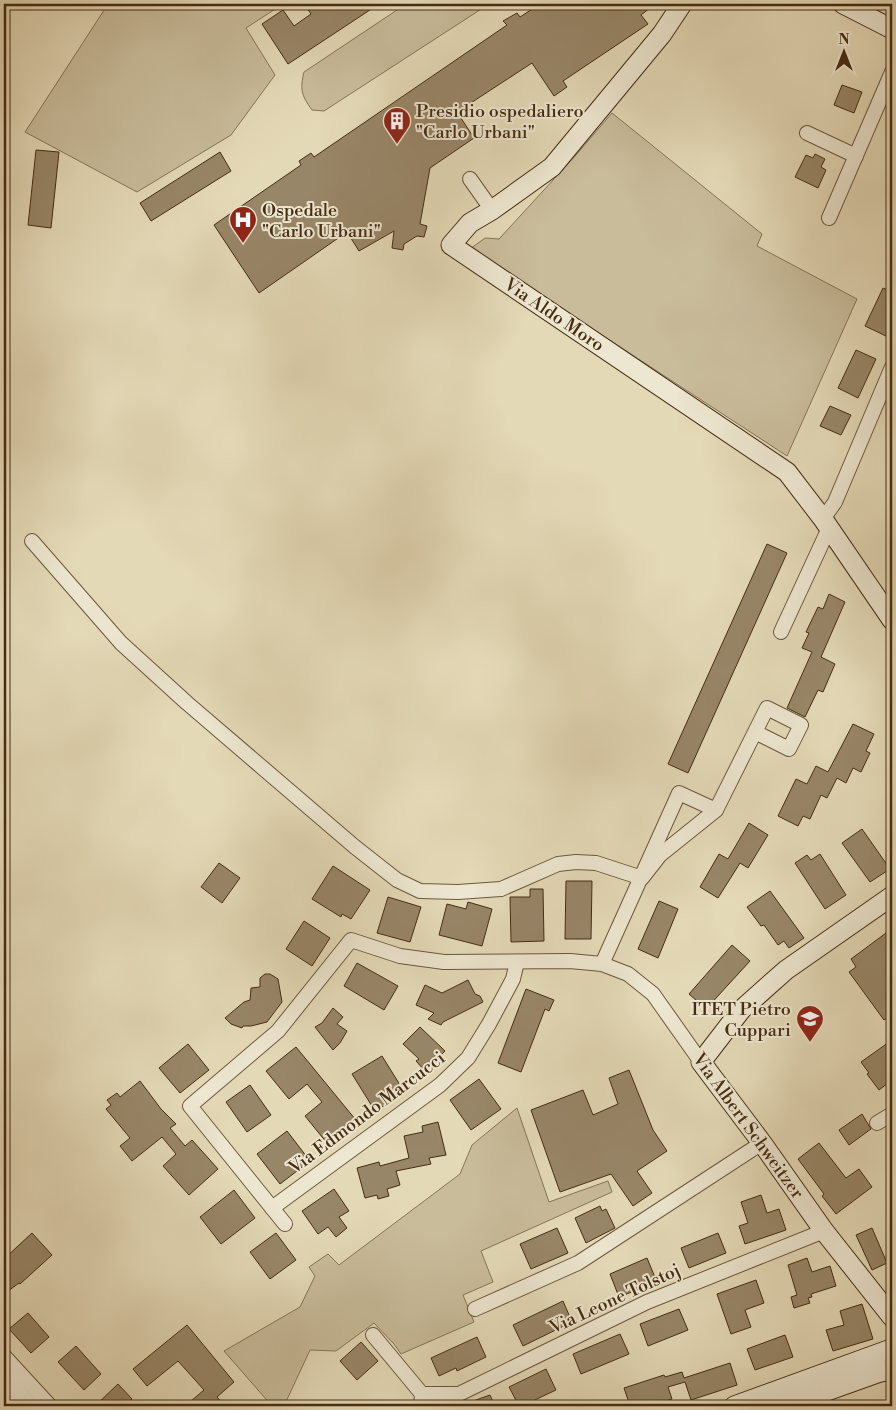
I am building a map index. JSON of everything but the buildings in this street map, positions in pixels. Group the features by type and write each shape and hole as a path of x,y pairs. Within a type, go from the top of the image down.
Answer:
{"street":[{"name":"Via Aldo Moro","path":"682,4 662,34 552,167 492,210 470,223 451,245 787,472 826,523 892,620"},
{"path":"849,5 892,29"},
{"path":"829,218 892,72"},
{"path":"807,133 856,156"},
{"path":"470,179 492,210"},
{"path":"781,632 892,367"},
{"path":"32,541 121,643 187,703 355,847 397,880 420,890 458,892 501,889 558,864 576,862 596,863 642,878"},
{"path":"642,878 660,855 716,810 756,732"},
{"path":"602,964 679,794 716,810"},
{"path":"701,1062 741,1010 786,970 892,896"},
{"name":"Via Albert Schweitzer","path":"272,1208 190,1106 278,1031 351,940 400,956 444,962 570,961 602,964 628,974 652,994 762,1143 824,1231 891,1318"},
{"name":"Via Edmondo Marcucci","path":"272,1208 440,1085 468,1058 513,979 517,962"},
{"path":"877,1123 892,1114"},
{"path":"475,1309 578,1263 762,1143"},
{"path":"272,1208 285,1224"},
{"name":"Via Leone Tolstoj","path":"421,1400 459,1394 647,1302 824,1231"},
{"path":"373,1335 421,1400"},
{"path":"734,1406 892,1351"},
{"path":"4,1356 50,1406"},
{"path":"785,1406 877,1373 892,1370"},
{"path":"4,1380 28,1406"}],"shaded area":[{"path":"108,4 283,4 246,28 275,75 231,135 137,192 25,132"},
{"path":"406,4 489,4 324,111 312,110 302,92 304,72"},
{"path":"612,113 762,234 757,246 857,299 787,456 470,249 485,238 499,239"},
{"path":"517,1108 549,1202 608,1181 612,1192 481,1251 493,1282 463,1295 474,1322 401,1354 374,1323 336,1351 310,1350 284,1406 272,1406 224,1351 300,1307 315,1276 309,1267 328,1254 339,1265 460,1174 472,1145"}],"place":[{"name":"Presidio ospedaliero \"Carlo Urbani\"","path":"397,145"},
{"name":"Ospedale \"Carlo Urbani\"","path":"243,244"},
{"name":"ITET Pietro Cuppari","path":"810,1043"}]}
